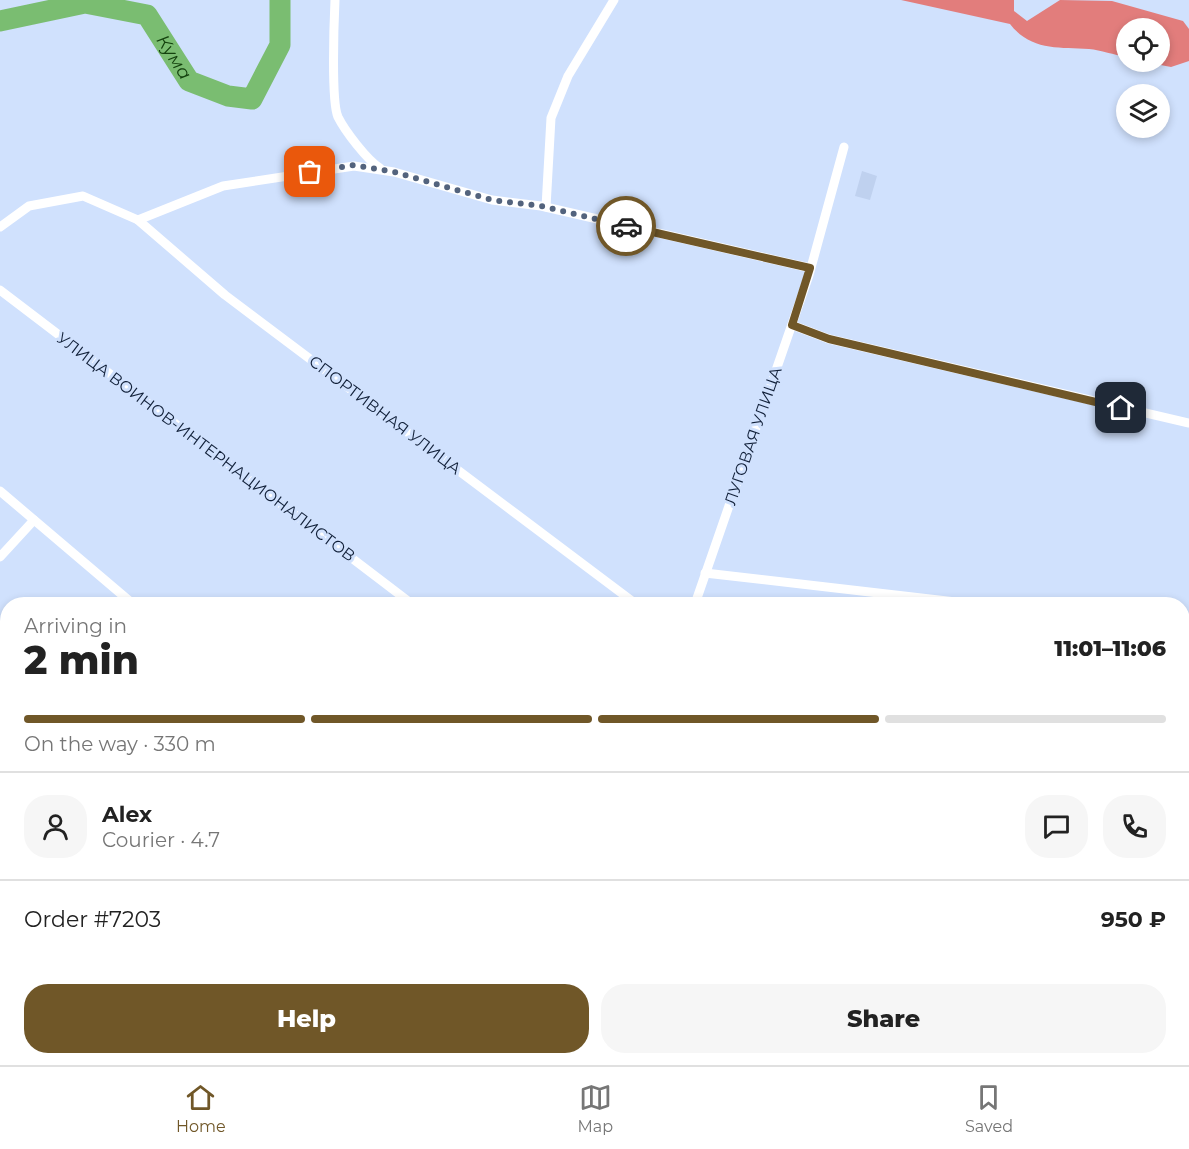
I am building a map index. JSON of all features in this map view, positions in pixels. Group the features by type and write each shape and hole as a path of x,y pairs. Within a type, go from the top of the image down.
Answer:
{"street":[{"path":"335,0 333,38 338,116 371,163 383,170"},
{"path":"546,207 551,118 568,76 614,0"},
{"name":"ЛУГОВАЯ УЛИЦА","path":"697,597 792,325 844,147"},
{"path":"138,220 223,186 354,165 383,170 492,200 546,207 810,268"},
{"name":"СПОРТИВНАЯ УЛИЦА","path":"0,227 29,206 83,196 138,220 225,295 627,597"},
{"name":"УЛИЦА ВОИНОВ-ИНТЕРНАЦИОНАЛИСТОВ","path":"0,290 403,597"},
{"path":"792,325 829,339 1189,423"},
{"path":"0,491 125,597"},
{"path":"0,557 34,520"},
{"path":"705,573 912,597"}],"shaded area":[{"path":"901,0 1014,0 1014,11 1027,21 1060,0 1112,1 1183,21 1189,29 1189,61 1170,67 1170,18 1116,18 1116,55 1094,50 1046,46 1027,39 1010,24"},
{"path":"862,171 877,176 870,200 855,196"}],"waterway":[{"name":"Кума","path":"0,21 85,3 147,15 189,81 228,96 252,99 280,45 280,0"}],"way so far":[{"path":"310,172 354,165 394,172 464,190 492,200 541,206 626,226"}],"route":[{"path":"626,226 810,268 792,325 829,339 1121,408"}]}
